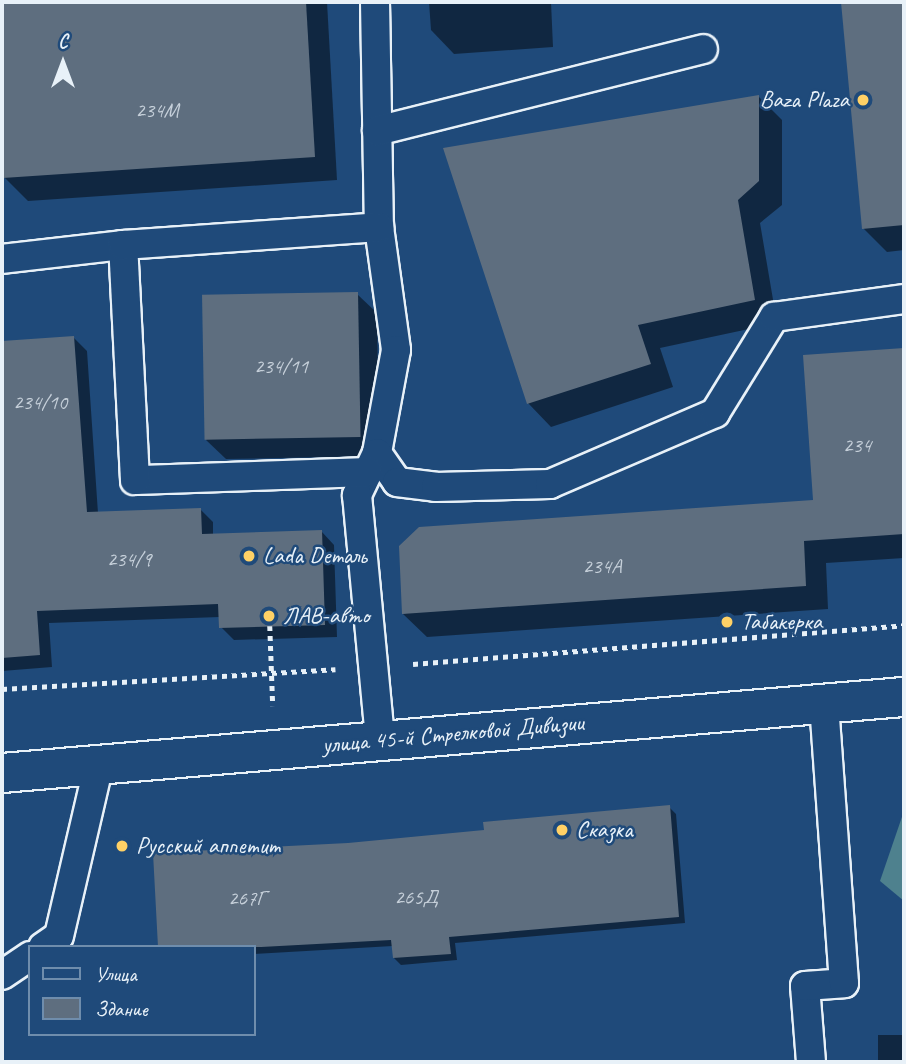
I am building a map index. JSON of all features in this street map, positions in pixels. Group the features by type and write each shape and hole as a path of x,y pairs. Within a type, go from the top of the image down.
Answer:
{"main road":[{"name":"улица 45-й Стрелковой Дивизии","path":"2,772 904,697"}],"lane":[{"path":"375,2 379,227 396,351 372,463 357,495 380,740"},
{"path":"377,131 703,49"},
{"path":"2,259 123,245 379,227"},
{"path":"123,245 135,480 372,463 397,482 436,487 550,484 715,413 774,317 904,299"},
{"path":"811,1062 805,986 844,983 824,702"},
{"path":"46,945 59,936 99,764"},
{"path":"2,975 28,957"}],"path":[{"path":"2,688 373,667 904,625"},
{"path":"270,626 275,749"}],"green space":[{"path":"904,811 904,901 880,881"}],"building":[{"path":"2,2 306,2 315,157 3,178"},
{"path":"841,2 904,2 904,225 862,229"},
{"path":"759,95 759,181 738,200 755,300 638,325 651,364 527,404 443,148"},
{"path":"358,292 361,437 205,440 202,295"},
{"path":"74,336 87,512 201,508 202,534 322,530 325,625 219,628 218,604 37,611 40,655 2,658 2,341"},
{"path":"904,348 904,534 804,541 806,586 402,614 399,546 419,527 813,500 803,355"},
{"path":"670,805 679,917 449,937 451,954 393,958 391,940 261,947 158,945 153,853 348,843 484,830 483,822"}],"place":[{"name":"Baza Plaza","path":"863,100"},
{"name":"Lada Dеталь","path":"249,556"},
{"name":"ЛАВ-авто","path":"269,616"},
{"name":"Табакерка","path":"727,622"},
{"name":"Сказка","path":"562,830"},
{"name":"Русский аппетит","path":"122,846"}]}
